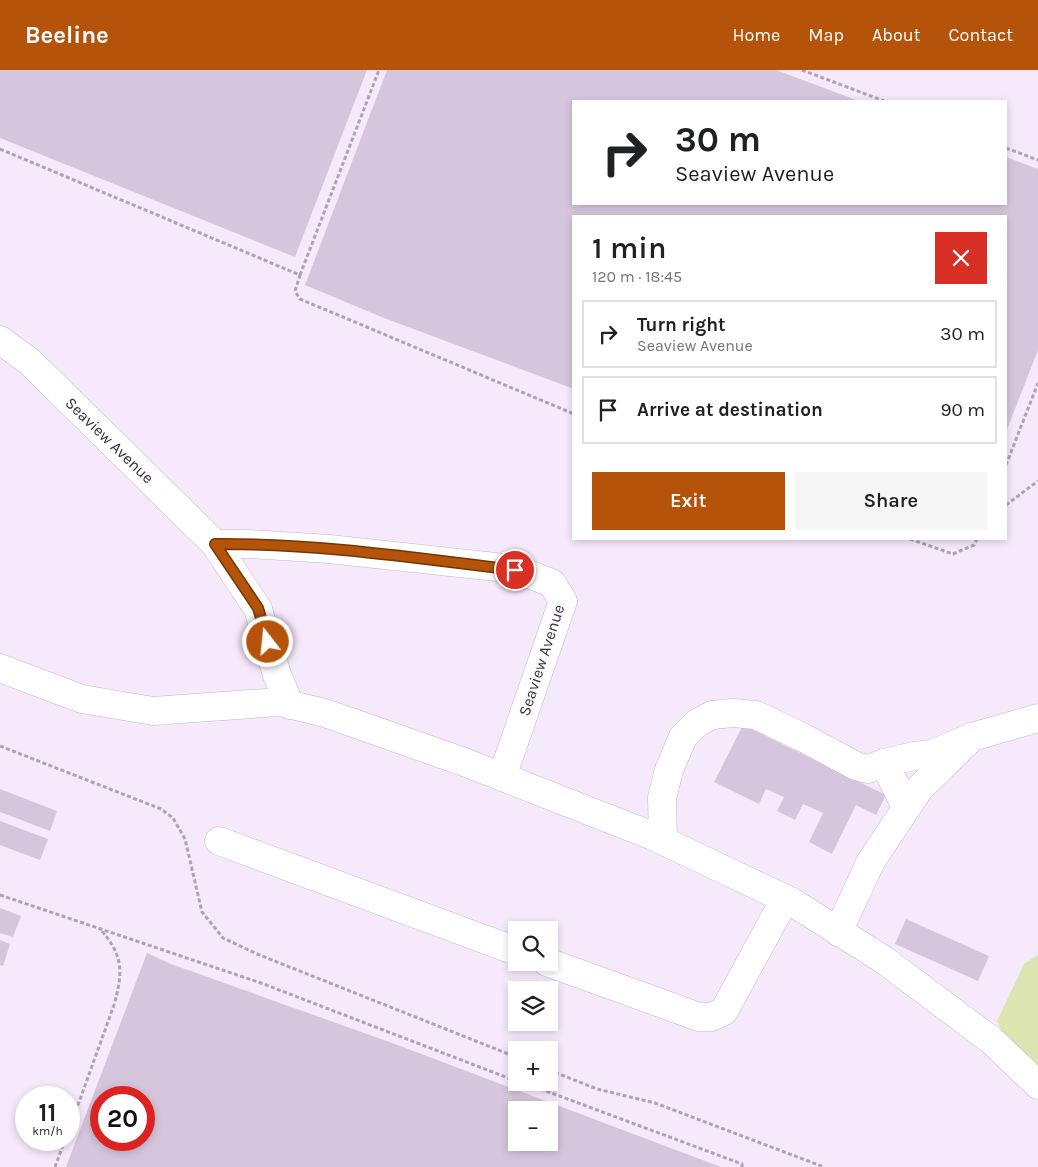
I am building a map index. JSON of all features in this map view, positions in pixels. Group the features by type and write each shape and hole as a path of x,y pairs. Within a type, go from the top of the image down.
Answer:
{"lane":[{"name":"Seaview Avenue","path":"0,340 30,362 215,544 258,608 277,675 290,705"},
{"name":"Seaview Avenue","path":"215,544 320,548 426,559 515,570 552,583 563,601 502,777"},
{"path":"0,668 82,699 153,711 279,702 325,713 502,777 663,840 785,899 884,960 991,1040 1038,1085"},
{"path":"663,840 662,798 669,770 683,737 697,723 712,715 733,713 756,715 861,769 868,769 914,756 932,754 972,737 1034,722"},
{"path":"838,932 871,861 906,807 919,789 972,737"},
{"path":"884,763 906,807"},
{"path":"219,841 508,948"},
{"path":"558,966 699,1017 712,1017 724,1010 785,899"}],"path":[{"path":"378,70 295,291 300,299 572,413"},
{"path":"802,70 881,100"},
{"path":"1007,148 1038,160"},
{"path":"0,149 300,275"},
{"path":"1007,463 1037,390 1038,382"},
{"path":"1007,504 1038,481"},
{"path":"913,540 953,554 974,545 976,540"},
{"path":"0,746 161,809 174,818 185,839 202,912 223,938 257,954 508,1054"},
{"path":"0,895 262,983 508,1077"},
{"path":"80,1099 114,1005 119,985 120,966 116,952 109,939 100,929"},
{"path":"558,1074 597,1089 654,1103 824,1167"},
{"path":"546,1091 742,1164 742,1167"},
{"path":"56,1167 61,1151"}],"green space":[{"path":"1038,955 1038,1069 1003,1034 997,1021 1024,964"}],"building":[{"path":"0,70 367,70 295,257 0,138"},
{"path":"387,70 776,70 856,100 572,100 572,205 1007,205 1007,157 1038,169 1038,350 1007,429 1007,215 572,215 572,388 384,318 305,285"},
{"path":"743,725 886,795 876,815 856,805 832,854 809,842 823,813 803,804 795,820 777,811 784,797 766,789 759,804 714,782"},
{"path":"0,789 57,811 50,831 0,812"},
{"path":"0,821 48,839 40,860 0,845"},
{"path":"0,908 21,916 13,937 0,933"},
{"path":"906,919 989,956 978,981 895,944"},
{"path":"0,940 10,944 3,966 0,965"},
{"path":"147,953 171,964 508,1087 508,1091 520,1091 546,1101 508,1101 508,1151 558,1151 558,1106 721,1167 66,1167 72,1151 80,1151 80,1130 90,1104 90,1151 155,1151 155,1086 97,1086"}],"route":[{"path":"268,642 258,608 215,544 330,549 515,570"}]}
